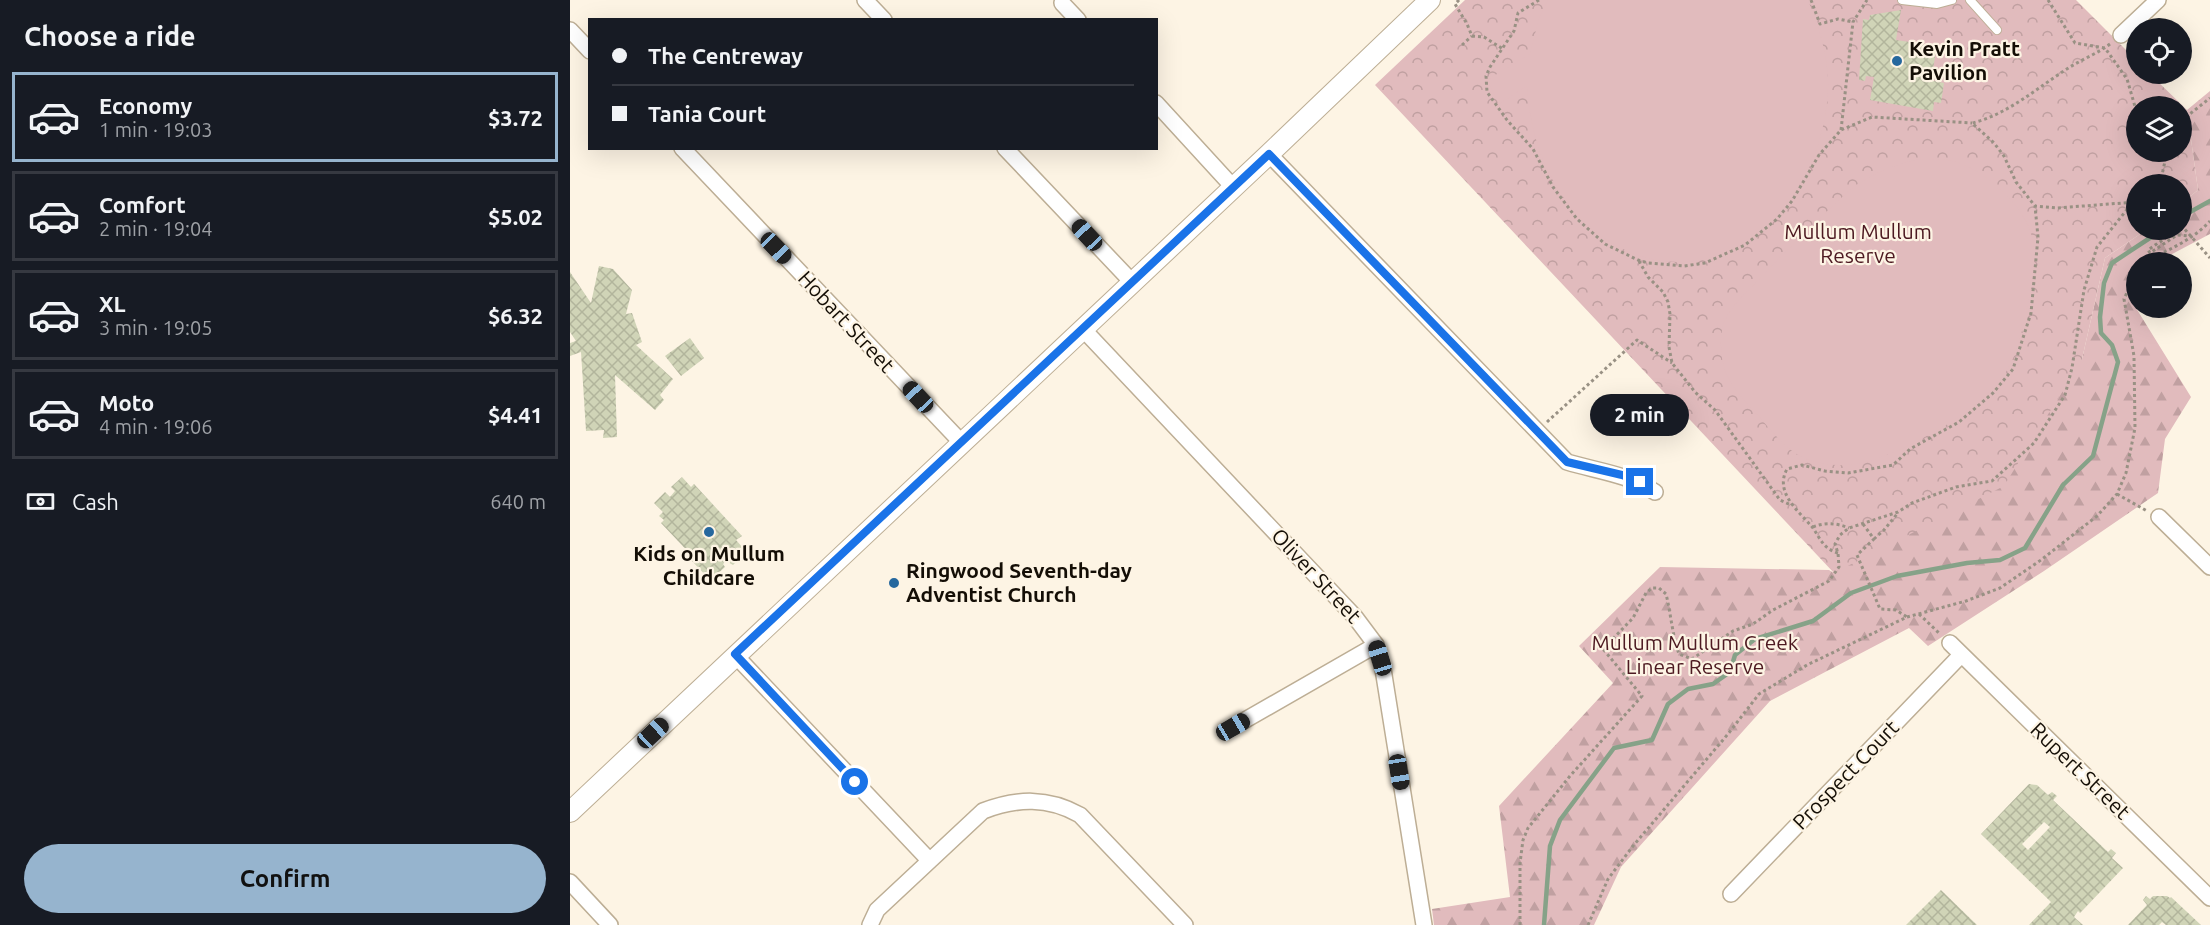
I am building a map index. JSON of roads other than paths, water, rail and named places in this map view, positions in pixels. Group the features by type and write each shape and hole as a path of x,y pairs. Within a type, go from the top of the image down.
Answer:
{"street":[{"path":"865,0 882,18"},
{"path":"570,812 1430,0"},
{"path":"2121,35 2158,0"},
{"path":"1062,3 1076,18"},
{"path":"570,30 588,49"},
{"path":"1158,105 1233,187"},
{"name":"Hobart Street","path":"684,150 962,443"},
{"path":"1007,150 1132,282"},
{"path":"1269,154 1567,462 1622,475 1640,482 1655,492"},
{"name":"Oliver Street","path":"1082,328 1355,617 1376,645 1383,669 1425,925"},
{"path":"2159,517 2210,567"},
{"name":"Rupert Street","path":"1950,643 2210,898"},
{"path":"1233,727 1376,645"},
{"path":"735,654 929,860"},
{"name":"Prospect Court","path":"1731,894 1961,655"},
{"path":"870,925 877,910 983,811 1003,803 1027,800 1049,802 1066,807 1080,815 1185,925"},
{"path":"570,882 610,925"}],"lane":[{"path":"1902,0 1937,4 1952,0"},
{"path":"1970,0 1997,30"}],"waterway":[{"path":"2192,211 2210,201"},
{"path":"1544,925 1550,846 1560,820 1614,748 1652,740 1668,704 1688,689 1713,684 1730,672 1735,655 1755,639 1813,621 1851,593 1897,576 1967,563 2000,560 2025,548 2063,485 2093,456 2118,362 2112,345 2101,333 2100,317 2104,283 2112,263 2147,240"}],"place":[{"name":"Kevin Pratt Pavilion","path":"1897,61"},
{"name":"Kids on Mullum Childcare","path":"709,532"},
{"name":"Ringwood Seventh-day Adventist Church","path":"894,583"}],"park label":[{"name":"Mullum Mullum Reserve","path":"1858,244"},
{"name":"Mullum Mullum Creek Linear Reserve","path":"1695,655"}]}
